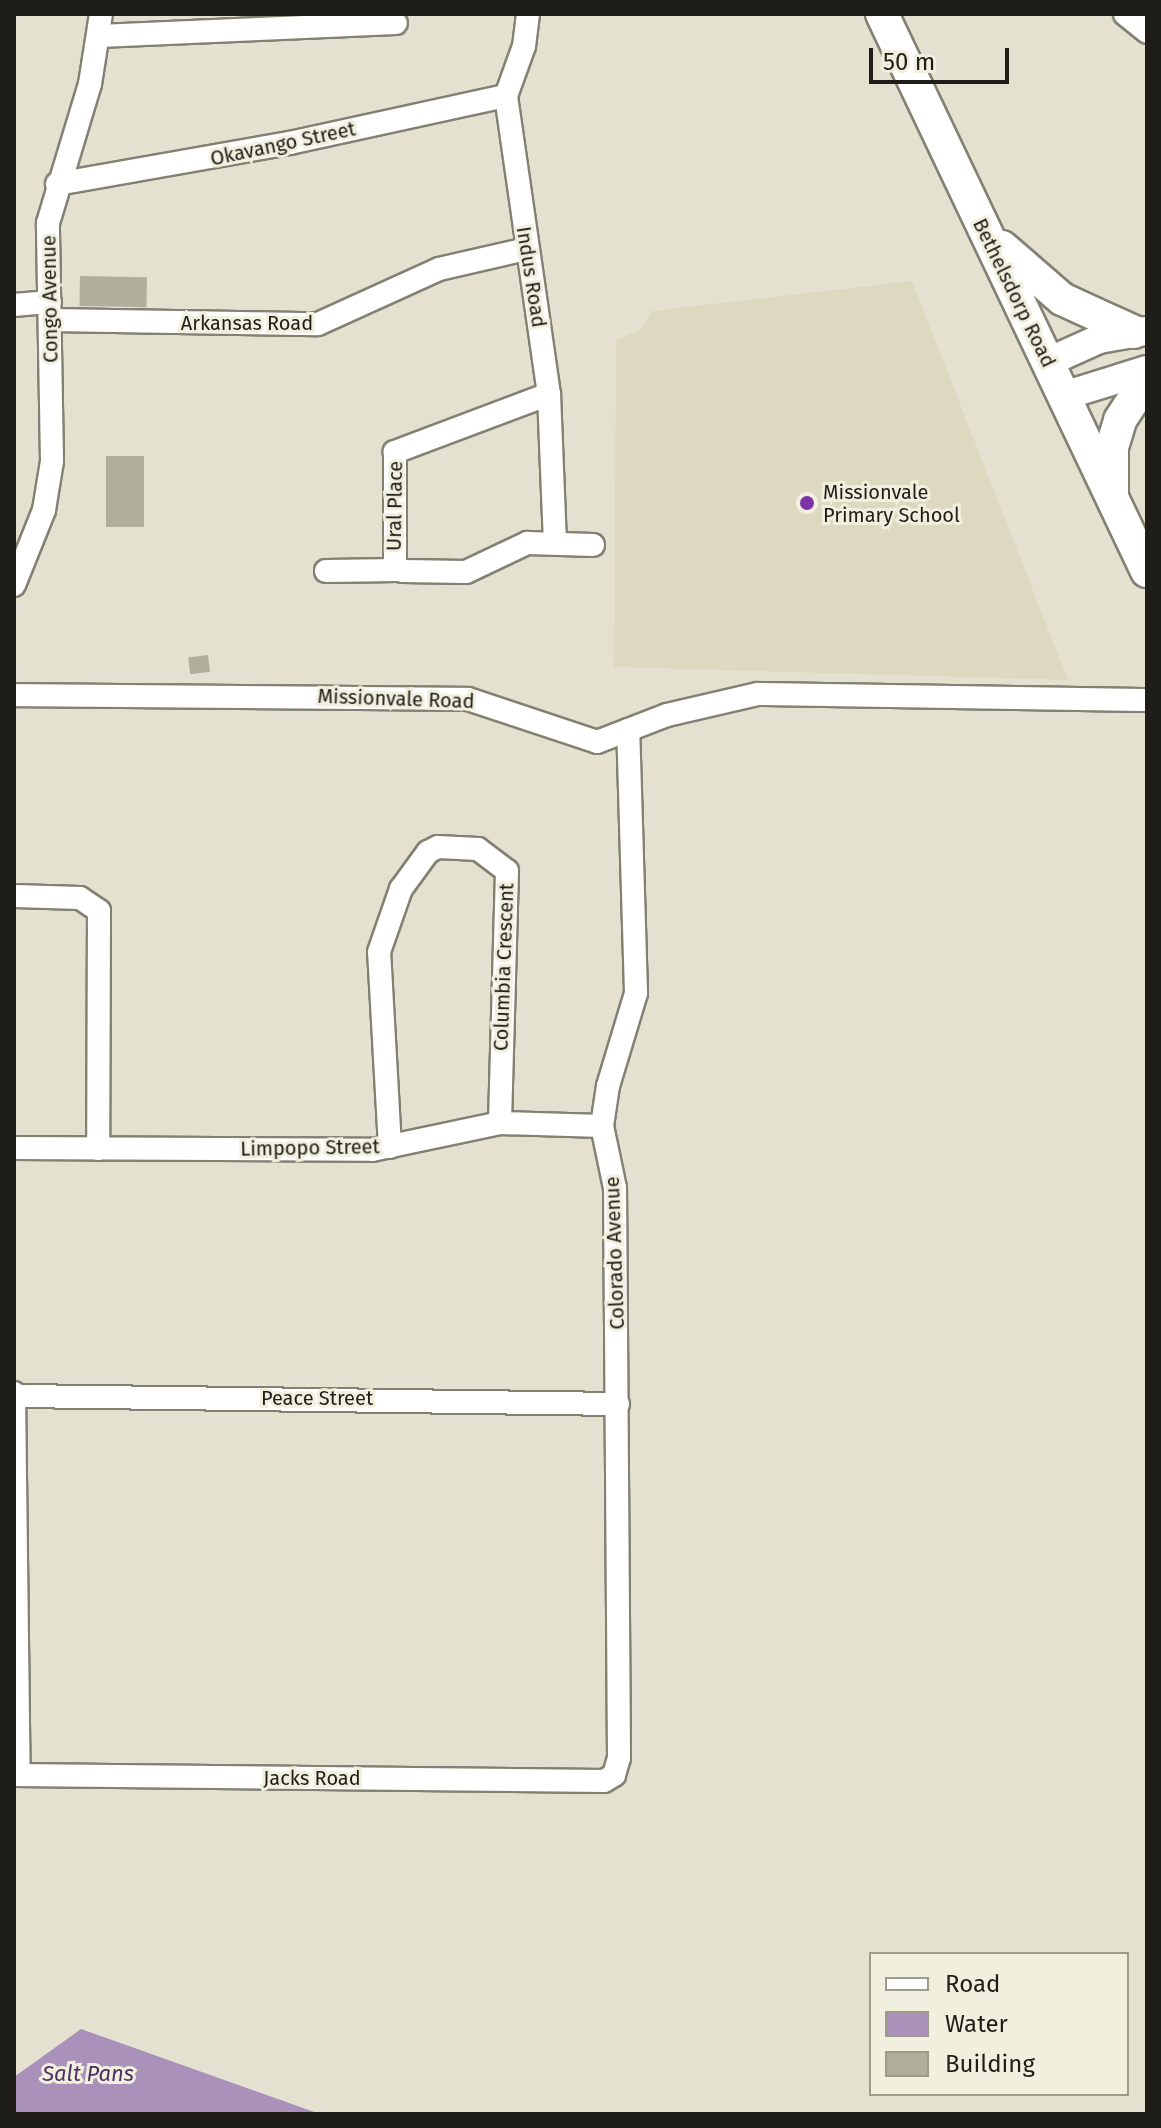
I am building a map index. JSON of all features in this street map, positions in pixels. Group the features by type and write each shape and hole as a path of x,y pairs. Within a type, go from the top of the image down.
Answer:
{"main road":[{"name":"Bethelsdorp Road","path":"882,14 1147,571"},
{"path":"979,220 1035,280 1062,299 1141,332"},
{"path":"1113,500 1112,447 1120,420 1147,379"}],"street":[{"name":"Indus Road","path":"528,14 524,46 506,96 549,394 555,543"},
{"path":"1125,14 1147,32"},
{"path":"100,25 396,23"},
{"name":"Congo Avenue","path":"14,585 49,486 48,223 57,184 87,96 100,25"},
{"name":"Okavango Street","path":"57,184 275,146 506,96"},
{"name":"Arkansas Road","path":"14,305 50,311 318,324 439,269 526,249"},
{"path":"1048,362 1099,339 1141,332"},
{"path":"1063,396 1147,370"},
{"name":"Ural Place","path":"549,394 395,452 394,560 398,570 466,572 527,543 593,545"},
{"path":"326,571 398,570"},
{"name":"Missionvale Road","path":"14,695 468,699 597,742 710,702 758,694 1147,700"},
{"name":"Colorado Avenue","path":"610,1779 619,1758 618,1404 615,1188 602,1126 608,1086 636,993 628,730"},
{"name":"Columbia Crescent","path":"390,1147 379,952 401,889 428,852 438,847 478,849 507,871 500,1123"},
{"path":"14,896 80,898 99,911 98,1149"},
{"name":"Limpopo Street","path":"14,1148 390,1147 500,1123 602,1126"},
{"path":"15,1394 17,1775"},
{"name":"Peace Street","path":"15,1394 618,1404"},
{"name":"Jacks Road","path":"17,1775 610,1779"}],"shaded area":[{"name":"Missionvale Primary School","path":"912,281 1068,680 614,667 616,340 641,330 652,311"}],"water":[{"name":"Salt Pans","path":"81,2029 320,2114 14,2114 14,2077"}],"building":[{"path":"80,276 147,277 146,307 79,306"},
{"path":"106,456 144,456 144,527 106,527"},
{"path":"208,655 210,672 190,674 188,657"}],"place":[{"name":"Missionvale Primary School","path":"807,503"}]}
